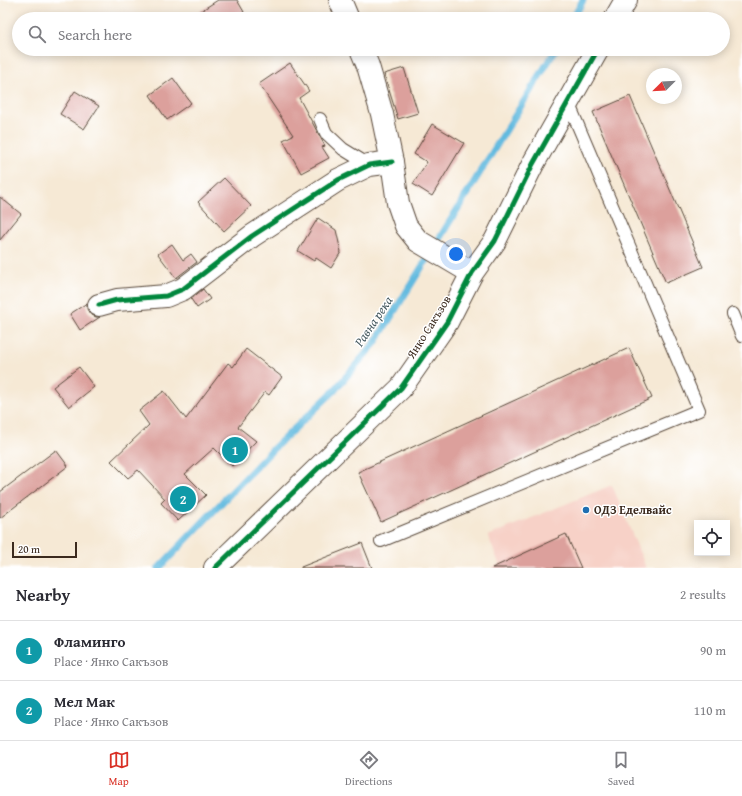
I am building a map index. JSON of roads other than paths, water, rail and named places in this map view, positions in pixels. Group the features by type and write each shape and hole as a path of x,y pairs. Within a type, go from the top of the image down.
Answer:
{"street":[{"path":"340,0 345,12"},
{"path":"619,12 626,0"},
{"path":"364,56 382,114 392,162 398,203 406,226 418,241 472,273"},
{"name":"Янко Сакъзов","path":"215,568 401,388 447,322 472,273 495,241 533,164 594,56"},
{"path":"99,305 117,300 166,296 183,289 252,236 338,180 369,165 392,162"}],"lane":[{"path":"381,541 699,410 568,102"},
{"path":"320,119 326,132 343,150 369,165"},
{"path":"732,314 742,336"}],"waterway":[{"name":"Равна река","path":"577,12 583,0"},
{"name":"Равна река","path":"159,568 273,449 333,392 375,343 552,56"}],"place":[{"name":"Фламинго","path":"235,450"},
{"name":"Мел Мак","path":"183,499"},
{"name":"ОДЗ Еделвайс","path":"586,510"}]}
